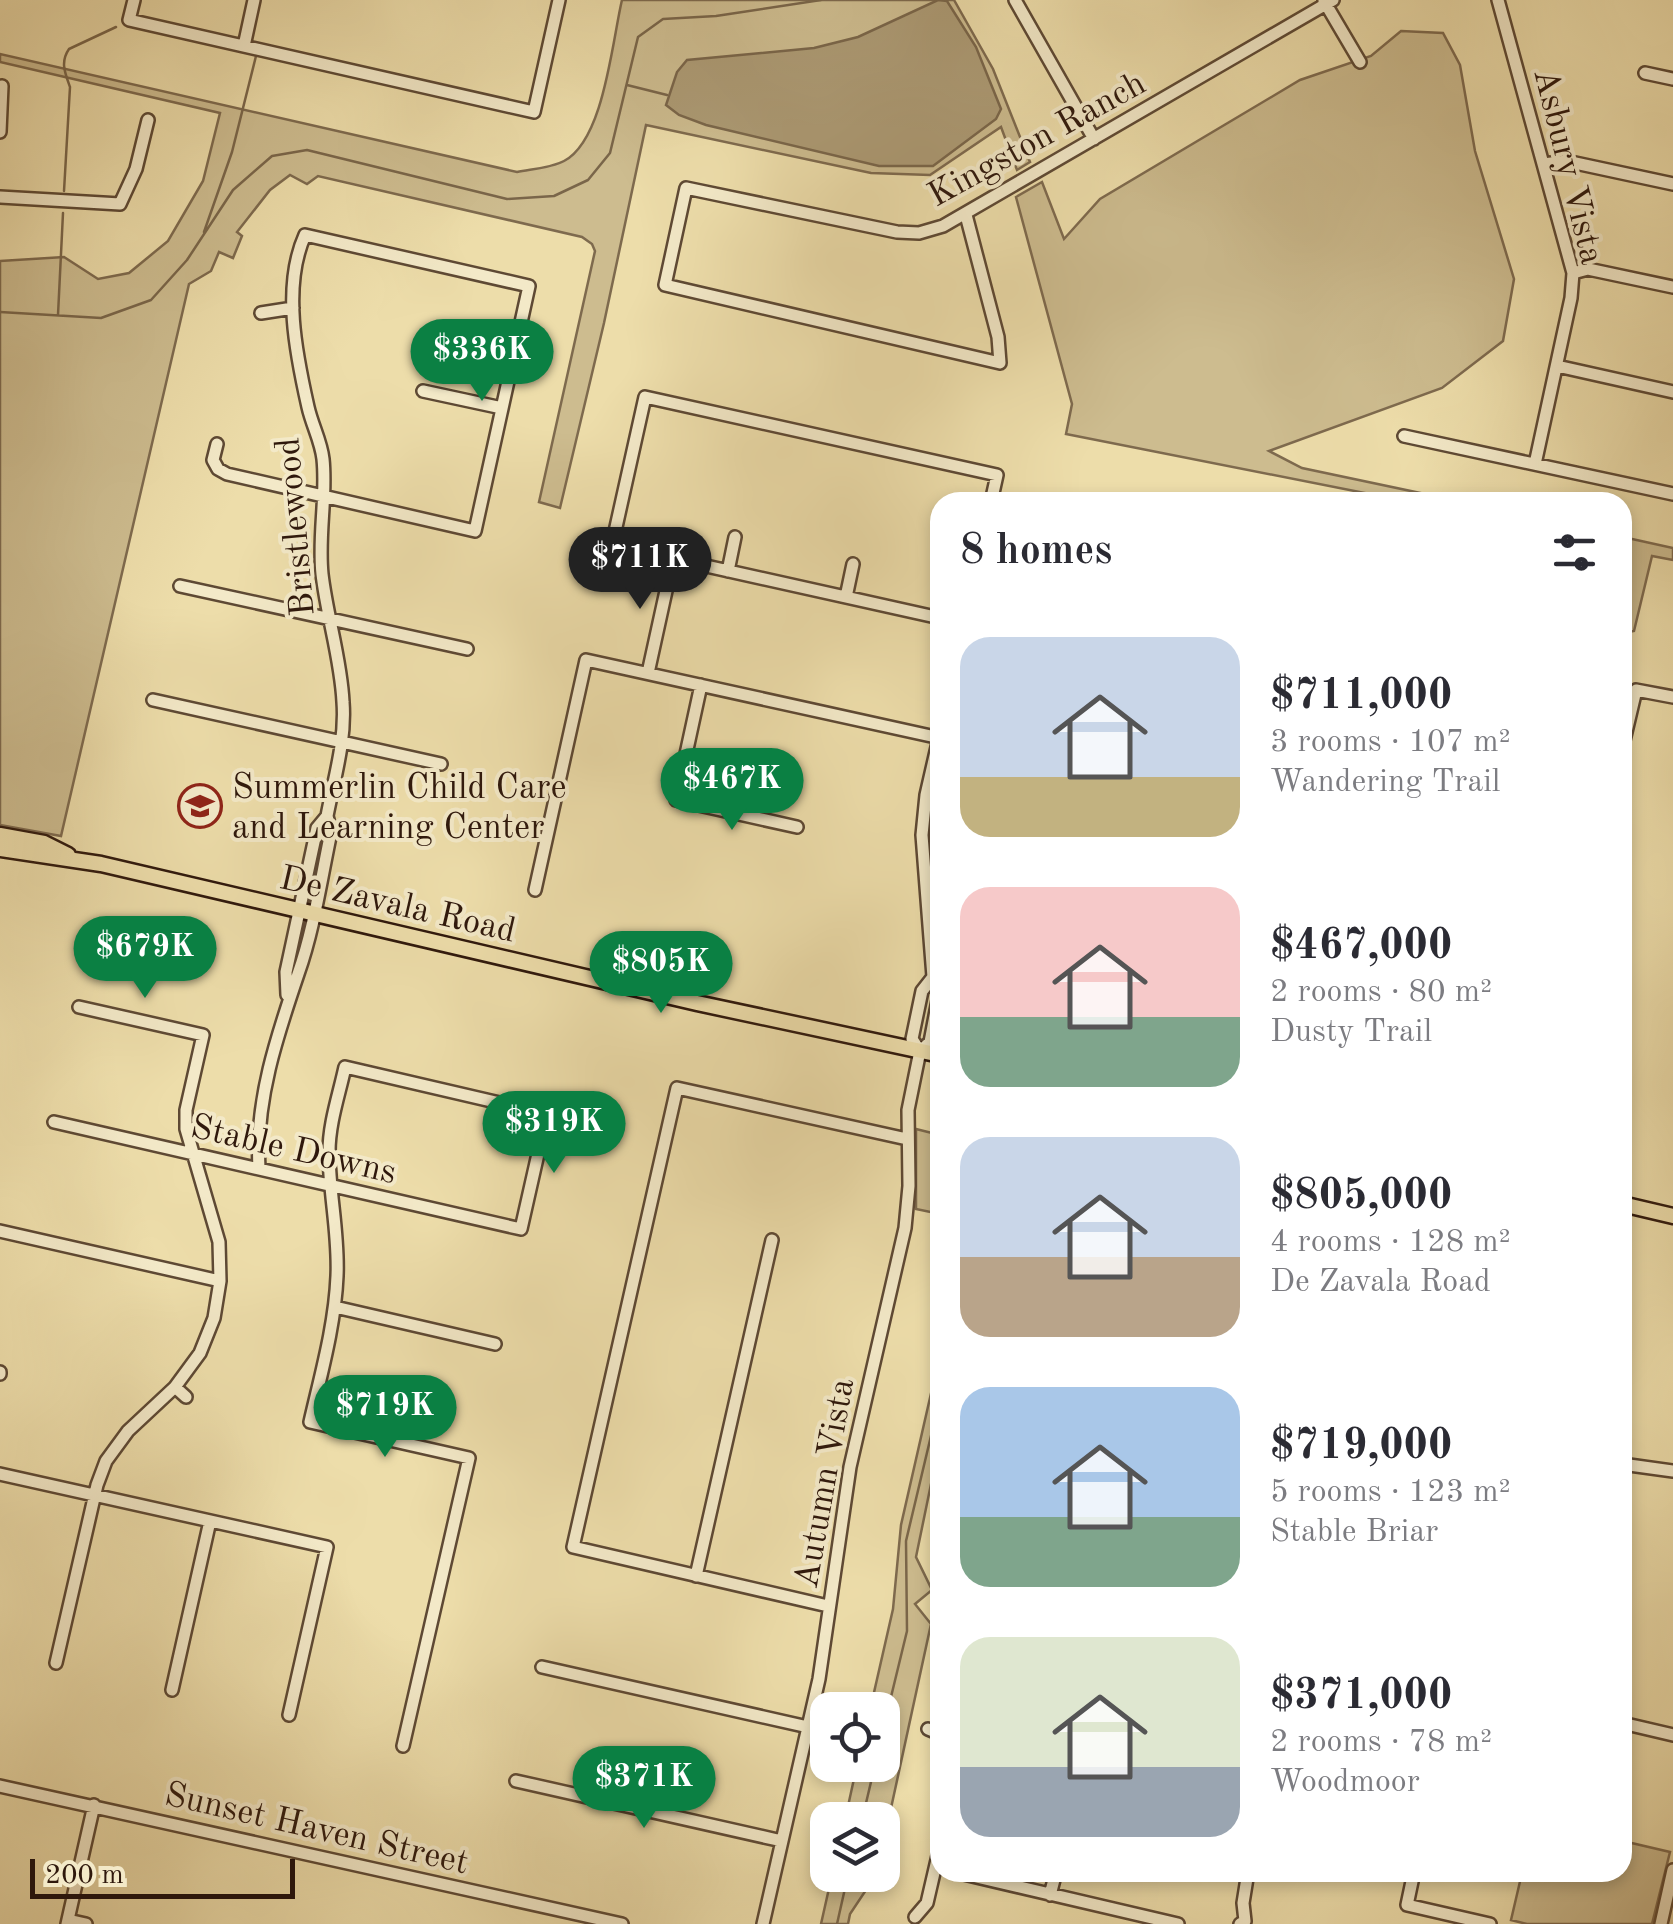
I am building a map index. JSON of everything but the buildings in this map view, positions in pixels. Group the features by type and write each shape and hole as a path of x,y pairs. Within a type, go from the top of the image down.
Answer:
{"main road":[{"name":"De Zavala Road","path":"0,834 44,843 78,860"},
{"name":"De Zavala Road","path":"0,849 78,860 930,1052"},
{"path":"1632,1206 1673,1216"}],"street":[{"path":"134,0 130,20 534,112 559,0"},
{"path":"244,46 254,0"},
{"path":"1014,0 1094,139"},
{"name":"Asbury Vista","path":"1498,0 1573,273 1535,464"},
{"path":"1327,1 1360,62"},
{"name":"Kingston Ranch","path":"966,215 998,337 1000,363 665,285 686,188 898,232 919,233 966,215 1327,1"},
{"path":"1645,73 1673,79"},
{"path":"0,132 2,86"},
{"path":"0,197 120,204 136,169 148,120"},
{"path":"1544,164 1566,161 1673,184"},
{"name":"Bristlewood","path":"260,1168 259,1120 287,998 286,972 306,913 316,828 326,816 342,742 344,700 320,540 322,451 307,400 293,308 293,270 306,235 529,286 502,408"},
{"path":"1573,273 1588,269 1673,287"},
{"path":"261,313 293,308"},
{"path":"1557,366 1673,392"},
{"path":"217,444 213,460 226,474 474,531 502,408 423,390"},
{"path":"930,616 612,545 645,397 998,476 994,492"},
{"path":"1404,436 1673,494"},
{"path":"728,571 735,537"},
{"path":"648,673 673,559"},
{"path":"846,597 853,564"},
{"path":"180,586 467,649"},
{"path":"535,890 586,660 930,735"},
{"path":"701,685 676,800 797,827"},
{"path":"1632,707 1636,690 1673,697"},
{"path":"153,700 441,764"},
{"name":"Autumn Vista","path":"930,778 922,835 930,939"},
{"name":"Autumn Vista","path":"763,1924 819,1678 850,1467 907,1217 909,1100 920,1050 912,1039 922,991 930,982"},
{"path":"56,1663 100,1473 112,1450 175,1387 207,1336 220,1282 216,1224 191,1153 186,1110 202,1035 79,1006"},
{"name":"Stable Downs","path":"54,1122 521,1229 547,1114 345,1067 330,1136 332,1184"},
{"path":"828,1606 573,1547 677,1088 907,1138"},
{"path":"332,1184 338,1272 310,1422 469,1458 403,1746"},
{"path":"0,1231 220,1282"},
{"path":"696,1576 772,1240"},
{"path":"334,1307 496,1344"},
{"path":"175,1387 186,1398"},
{"path":"136,1405 146,1415"},
{"path":"1632,1465 1673,1471"},
{"path":"0,1474 327,1547 289,1716"},
{"path":"172,1690 210,1521"},
{"path":"542,1666 808,1727"},
{"path":"1632,1725 1673,1735"},
{"path":"516,1782 782,1841"},
{"name":"Sunset Haven Street","path":"0,1786 622,1924"},
{"path":"86,1924 68,1922 94,1804"},
{"path":"1661,1924 1673,1870"},
{"path":"915,1917 927,1903 934,1882"},
{"path":"996,1882 1178,1924"},
{"path":"1050,1895 1053,1882"},
{"path":"1242,1922 1246,1882"},
{"path":"1412,1882 1407,1905 1490,1924"}],"shaded area":[{"path":"622,0 954,0 993,69 1030,162 1017,170 1001,127 930,175 871,173 646,125 560,508 539,502 595,251 592,244 582,237 318,176 307,184 290,175 270,190 237,232 242,236 233,258 219,252 211,271 189,284 61,836 0,825 0,261 64,257 98,279 129,273 168,241 203,181 220,113 0,62 0,54 517,172 564,161 578,150 589,133 604,88"},
{"path":"938,0 947,1 976,47 1001,109 996,119 933,166 879,166 706,125 679,115 666,105 677,72 687,60 814,48 858,37"},
{"path":"1401,31 1443,33 1460,65 1475,151 1514,279 1503,341 1442,388 1269,451 1302,468 1416,492 1359,492 1066,434 1072,404 1016,197 1042,182 1064,239 1100,199 1300,80 1371,56"},
{"path":"1632,539 1673,548 1673,560 1652,556 1634,631"},
{"path":"916,1129 930,1132 930,1212 916,1209"},
{"path":"930,1398 930,1489 916,1557 930,1592 915,1604 930,1623 930,1629 900,1767 900,1692 874,1692 893,1609 901,1525"},
{"path":"853,1782 897,1782 892,1802 849,1802"},
{"path":"1632,1843 1670,1852 1652,1924 1527,1924 1511,1920 1520,1882 1632,1882"},
{"path":"828,1892 865,1892 848,1924 821,1924"}],"waterway":[{"path":"0,312 101,318 151,300 187,260 233,190 272,156 307,150 507,199 554,196 588,180 610,153 638,37 663,19 716,16 821,0"},
{"path":"64,191 70,87 65,58 69,49 116,27"},
{"path":"204,232 232,152 256,56"},
{"path":"627,85 667,95"},
{"path":"58,315 63,213"},
{"path":"892,1692 907,1631 906,1541 930,1440"},
{"path":"866,1802 871,1782"},
{"path":"837,1924 844,1892"}],"place":[{"name":"Summerlin Child Care and Learning Center","path":"200,806"}]}
